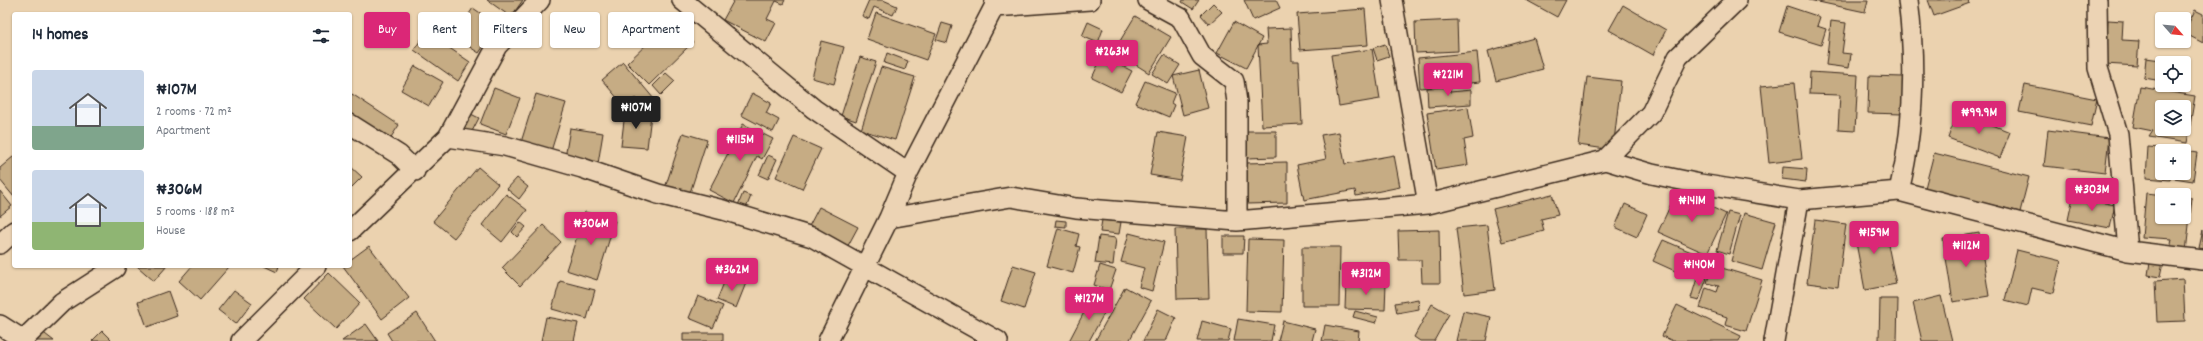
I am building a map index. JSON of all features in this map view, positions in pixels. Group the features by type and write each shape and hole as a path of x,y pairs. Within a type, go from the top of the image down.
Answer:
{"street":[{"path":"352,229 383,197 415,171 448,137 497,46 540,0"},
{"path":"682,0 814,109 908,173"},
{"path":"828,341 889,218 908,173 994,4 1090,0"},
{"path":"1148,0 1181,18 1202,56 1234,81 1237,102 1237,221"},
{"path":"1392,0 1428,204"},
{"path":"1605,160 1651,112 1678,57 1737,0"},
{"path":"1899,191 1908,155 1913,79 1911,22 1908,0"},
{"path":"2097,0 2098,68 2118,134 2128,251"},
{"path":"352,125 399,155 415,171"},
{"path":"448,137 505,146 582,168 658,194 723,210 812,237 998,341"},
{"path":"889,218 941,207 961,207 1011,197 1076,208 1237,221 1428,204 1605,160 1652,174 1700,184 1799,200 1899,191 2128,251 2203,260"},
{"path":"1774,341 1799,200"},
{"path":"0,244 12,233"},
{"path":"0,325 24,340 62,302 115,268"},
{"path":"241,341 314,268"}],"building":[{"path":"487,0 523,0 515,12 504,12"},
{"path":"734,0 785,0 783,4 776,1 767,19 776,23 766,42 723,20"},
{"path":"869,0 883,0 897,6 893,15 874,7 869,19 862,16"},
{"path":"1183,0 1199,0 1193,9 1182,2"},
{"path":"1244,0 1276,0 1280,8 1253,20"},
{"path":"1526,0 1566,0 1557,17"},
{"path":"1809,0 1868,0 1865,12"},
{"path":"1928,0 1969,0 1970,3 1934,16"},
{"path":"1213,3 1222,12 1209,24 1201,15"},
{"path":"1623,5 1666,30 1653,55 1609,30"},
{"path":"1787,6 1820,17 1817,26 1826,29 1821,45 1779,32"},
{"path":"473,8 479,12 479,48 482,48 479,53 471,48 470,12"},
{"path":"1365,9 1368,45 1300,50 1297,14"},
{"path":"2195,10 2203,14 2203,43 2191,37 2191,18"},
{"path":"876,13 936,34 926,60 867,39"},
{"path":"1135,16 1171,37 1149,73 1114,51"},
{"path":"1457,20 1458,51 1416,53 1415,22"},
{"path":"2108,20 2123,21 2122,40 2139,41 2137,66 2105,64"},
{"path":"1831,21 1846,23 1842,53 1851,54 1849,68 1826,65"},
{"path":"1088,22 1103,29 1098,43 1082,36"},
{"path":"1234,22 1262,38 1246,68 1217,53"},
{"path":"942,23 952,26 947,43 936,40"},
{"path":"1291,28 1292,61 1299,61 1302,124 1262,126 1258,45 1267,44 1266,29"},
{"path":"1534,38 1543,69 1496,81 1488,51"},
{"path":"821,41 844,47 834,84 812,78"},
{"path":"418,44 418,48 449,48 470,62 458,81 414,50"},
{"path":"1385,44 1389,56 1377,60 1373,48"},
{"path":"643,48 687,48 649,85 627,63"},
{"path":"1372,49 1380,99 1339,106 1331,55"},
{"path":"1477,52 1480,82 1420,88 1418,58"},
{"path":"887,53 908,61 905,70 884,63"},
{"path":"1164,55 1180,65 1168,84 1152,74"},
{"path":"1102,56 1132,71 1121,92 1092,78"},
{"path":"860,57 876,62 856,121 841,116"},
{"path":"2146,58 2155,59 2155,80 2144,78"},
{"path":"623,62 654,99 644,107 635,98 625,107 602,80"},
{"path":"415,66 443,82 429,106 401,90"},
{"path":"881,67 915,77 895,140 861,130"},
{"path":"1199,70 1208,108 1183,115 1173,76"},
{"path":"1810,72 1858,75 1855,131 1838,130 1840,95 1809,94"},
{"path":"666,73 675,81 661,95 653,86"},
{"path":"1869,76 1903,77 1902,114 1868,113"},
{"path":"1587,77 1621,81 1613,150 1578,145"},
{"path":"1145,81 1175,93 1171,103 1174,105 1169,117 1135,103"},
{"path":"1794,83 1802,159 1769,163 1761,86"},
{"path":"2025,85 2097,99 2091,126 2019,112"},
{"path":"1450,87 1450,92 1471,90 1471,104 1428,107 1427,88"},
{"path":"2140,87 2155,89 2155,92 2171,92 2195,96 2191,120 2191,100 2155,100 2155,136 2188,136 2187,143 2149,137 2153,131 2133,127"},
{"path":"494,88 520,98 506,134 480,124"},
{"path":"752,93 771,103 766,113 779,120 773,132 741,115"},
{"path":"352,94 399,125 382,151 352,130"},
{"path":"536,94 566,103 547,164 517,155"},
{"path":"1468,107 1473,138 1464,140 1468,165 1436,170 1427,113"},
{"path":"1958,111 2010,132 2000,158 1948,138"},
{"path":"625,112 651,115 647,148 621,146"},
{"path":"469,113 479,118 468,139 459,134"},
{"path":"743,124 773,139 762,159 757,156 734,203 709,190"},
{"path":"570,128 603,133 596,176 563,170"},
{"path":"2048,130 2109,138 2105,173 2044,166"},
{"path":"1246,131 1276,131 1276,157 1247,158"},
{"path":"1158,132 1188,137 1180,180 1150,175"},
{"path":"1339,132 1345,164 1394,155 1400,187 1356,196 1355,190 1304,200 1297,165 1326,159 1321,135"},
{"path":"683,133 707,140 688,199 664,191"},
{"path":"794,137 821,149 802,189 776,177"},
{"path":"2148,147 2155,148 2155,179 2146,178"},
{"path":"2191,152 2197,153 2193,181 2187,180 2191,180"},
{"path":"1934,153 2029,177 2020,212 1925,188"},
{"path":"768,155 777,159 768,179 759,175"},
{"path":"12,158 12,195 0,180 0,168"},
{"path":"1287,162 1287,203 1246,204 1245,163"},
{"path":"478,167 498,184 454,238 433,221"},
{"path":"1783,167 1807,169 1806,182 1782,179"},
{"path":"352,168 362,177 352,187"},
{"path":"517,178 528,187 519,199 507,189"},
{"path":"2079,183 2103,189 2100,199 2077,193"},
{"path":"0,191 12,206 0,216"},
{"path":"1677,191 1726,214 1707,254 1658,232"},
{"path":"743,193 751,196 742,218 734,215"},
{"path":"2146,193 2155,194 2155,224 2189,224 2186,252 2170,250 2172,239 2142,237"},
{"path":"506,194 527,210 502,242 482,225"},
{"path":"1552,194 1558,215 1541,219 1544,231 1502,242 1493,209"},
{"path":"2073,197 2115,205 2110,228 2068,220"},
{"path":"1625,204 1647,214 1637,237 1615,227"},
{"path":"819,207 858,227 844,253 806,232"},
{"path":"585,212 615,221 597,280 566,270"},
{"path":"1728,212 1740,215 1729,254 1717,250"},
{"path":"1744,213 1776,222 1762,270 1731,261"},
{"path":"1056,220 1066,221 1066,227 1055,226"},
{"path":"1102,220 1121,222 1119,234 1100,232"},
{"path":"1815,220 1846,224 1838,287 1807,283"},
{"path":"1883,220 1896,284 1865,290 1853,227"},
{"path":"520,222 526,227 517,237 512,232"},
{"path":"543,225 561,242 520,286 502,268"},
{"path":"1487,225 1495,290 1464,294 1456,228"},
{"path":"1058,228 1079,234 1076,246 1080,247 1073,273 1047,266"},
{"path":"1175,229 1207,229 1209,298 1177,299"},
{"path":"1439,230 1440,283 1422,283 1421,260 1399,260 1398,231"},
{"path":"2203,230 2203,249 2199,248"},
{"path":"1129,233 1164,242 1152,291 1139,287 1144,268 1121,262"},
{"path":"1979,233 1989,296 1953,302 1943,239"},
{"path":"1099,236 1116,238 1113,265 1095,263"},
{"path":"1223,236 1244,236 1243,253 1223,253"},
{"path":"1248,239 1284,240 1282,312 1246,311"},
{"path":"1663,240 1696,254 1686,276 1653,261"},
{"path":"369,246 409,298 382,319 344,268 352,268 352,259"},
{"path":"1302,247 1340,247 1339,306 1302,306"},
{"path":"2017,250 2061,261 2053,293 2032,288 2028,306 2005,300"},
{"path":"2150,262 2163,263 2160,277 2148,275"},
{"path":"1013,265 1036,272 1024,309 1001,301"},
{"path":"1100,265 1116,270 1109,290 1094,285"},
{"path":"1712,265 1762,280 1746,331 1725,325 1727,317 1700,308 1706,288 1717,292 1719,286 1707,283"},
{"path":"139,268 165,268 154,281"},
{"path":"190,268 228,268 200,300 179,281"},
{"path":"268,268 278,268 277,272"},
{"path":"329,273 360,303 336,329 304,299"},
{"path":"727,275 746,283 736,308 717,300"},
{"path":"1698,275 1707,278 1699,300 1691,298"},
{"path":"2183,279 2185,321 2157,322 2155,281"},
{"path":"560,281 595,290 587,319 552,309"},
{"path":"1346,282 1386,283 1385,310 1345,309"},
{"path":"1125,287 1151,301 1129,341 1095,341"},
{"path":"234,290 252,303 236,324 218,310"},
{"path":"168,291 177,316 147,327 138,302"},
{"path":"698,296 723,306 713,328 689,318"},
{"path":"1941,296 1952,341 1922,341 1913,303"},
{"path":"1092,297 1108,306 1089,341 1069,341"},
{"path":"1418,299 1419,309 1397,313 1395,303"},
{"path":"1880,299 1898,299 1897,341 1879,341"},
{"path":"1432,304 1449,314 1434,341 1420,341 1414,337"},
{"path":"1677,305 1741,336 1739,341 1673,341 1662,336"},
{"path":"1158,309 1176,318 1166,341 1143,341"},
{"path":"1355,311 1378,317 1376,323 1353,317"},
{"path":"1463,311 1491,317 1486,341 1456,341"},
{"path":"417,313 435,341 392,341 387,333"},
{"path":"546,317 578,323 574,341 541,341"},
{"path":"1238,319 1274,325 1271,341 1234,341"},
{"path":"1202,321 1231,329 1228,341 1197,341"},
{"path":"1283,321 1315,329 1312,341 1278,341"},
{"path":"366,324 378,341 342,341"},
{"path":"1325,325 1359,331 1358,341 1322,341"},
{"path":"36,327 54,341 25,341"},
{"path":"102,331 112,341 92,341"},
{"path":"683,333 723,333 723,341 683,341"}]}
